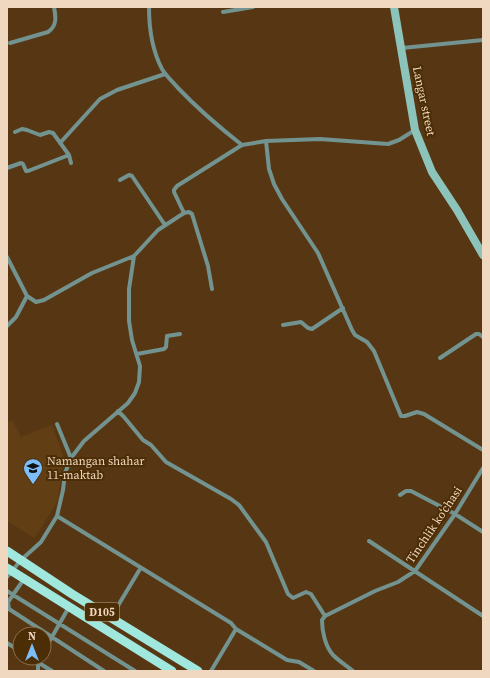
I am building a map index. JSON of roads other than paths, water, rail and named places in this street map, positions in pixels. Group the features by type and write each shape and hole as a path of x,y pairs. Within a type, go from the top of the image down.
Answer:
{"main road":[{"name":"D105","path":"7,551 72,594 198,671"},
{"name":"D105","path":"9,572 24,578 172,671"}],"street":[{"path":"10,43 48,32 53,29 56,18 54,7"},
{"path":"150,7 149,20 152,40 157,58 165,74 211,121 242,145"},
{"path":"223,12 252,7"},
{"name":"Langar street","path":"394,7 415,130 432,172 457,210 483,255"},
{"path":"402,48 483,40"},
{"path":"60,143 100,99 117,90 165,74"},
{"path":"15,132 27,130 40,135 51,132 69,155 71,163"},
{"path":"184,213 174,192 177,186 242,145 266,141 320,139 388,144 399,140 415,130"},
{"path":"266,141 269,170 274,184 289,210 318,252 355,335 368,342 374,350 401,416 417,412 424,414 483,450"},
{"path":"7,168 21,163 26,171 28,171 69,155"},
{"path":"120,180 129,175 132,176 165,225"},
{"path":"7,257 27,296 36,302 44,300 92,273 134,256 158,230 184,213 188,212 192,214 208,266 212,289"},
{"path":"9,572 41,542 57,516 63,490 65,472 71,458 84,441 135,394 139,382 140,366 132,340 129,321 129,289 134,256"},
{"path":"7,326 16,317 27,296"},
{"path":"283,325 301,322 308,328 312,329 343,308"},
{"path":"137,354 164,350 166,347 167,336 180,334"},
{"path":"440,358 476,334 483,337"},
{"path":"118,411 143,440 151,445 166,462 239,505 266,542 288,594 293,598 306,592 311,594 325,616 322,620 324,637 333,656 353,671"},
{"path":"57,424 71,458"},
{"name":"Tinchlik koʻchasi","path":"325,616 375,591 398,582 415,572 455,514 483,468"},
{"path":"400,496 406,490 411,490 455,514 483,532"},
{"path":"57,516 140,569 231,623 236,629 287,660 299,662 314,671"},
{"path":"369,540 483,616"},
{"path":"116,609 140,569"},
{"path":"24,578 8,602 9,609 34,626"},
{"path":"7,592 135,671"},
{"path":"52,635 69,606"},
{"path":"211,671 236,629"},
{"path":"52,638 104,671"}],"place":[{"name":"Namangan shahar 11-maktab","path":"33,485"}]}
